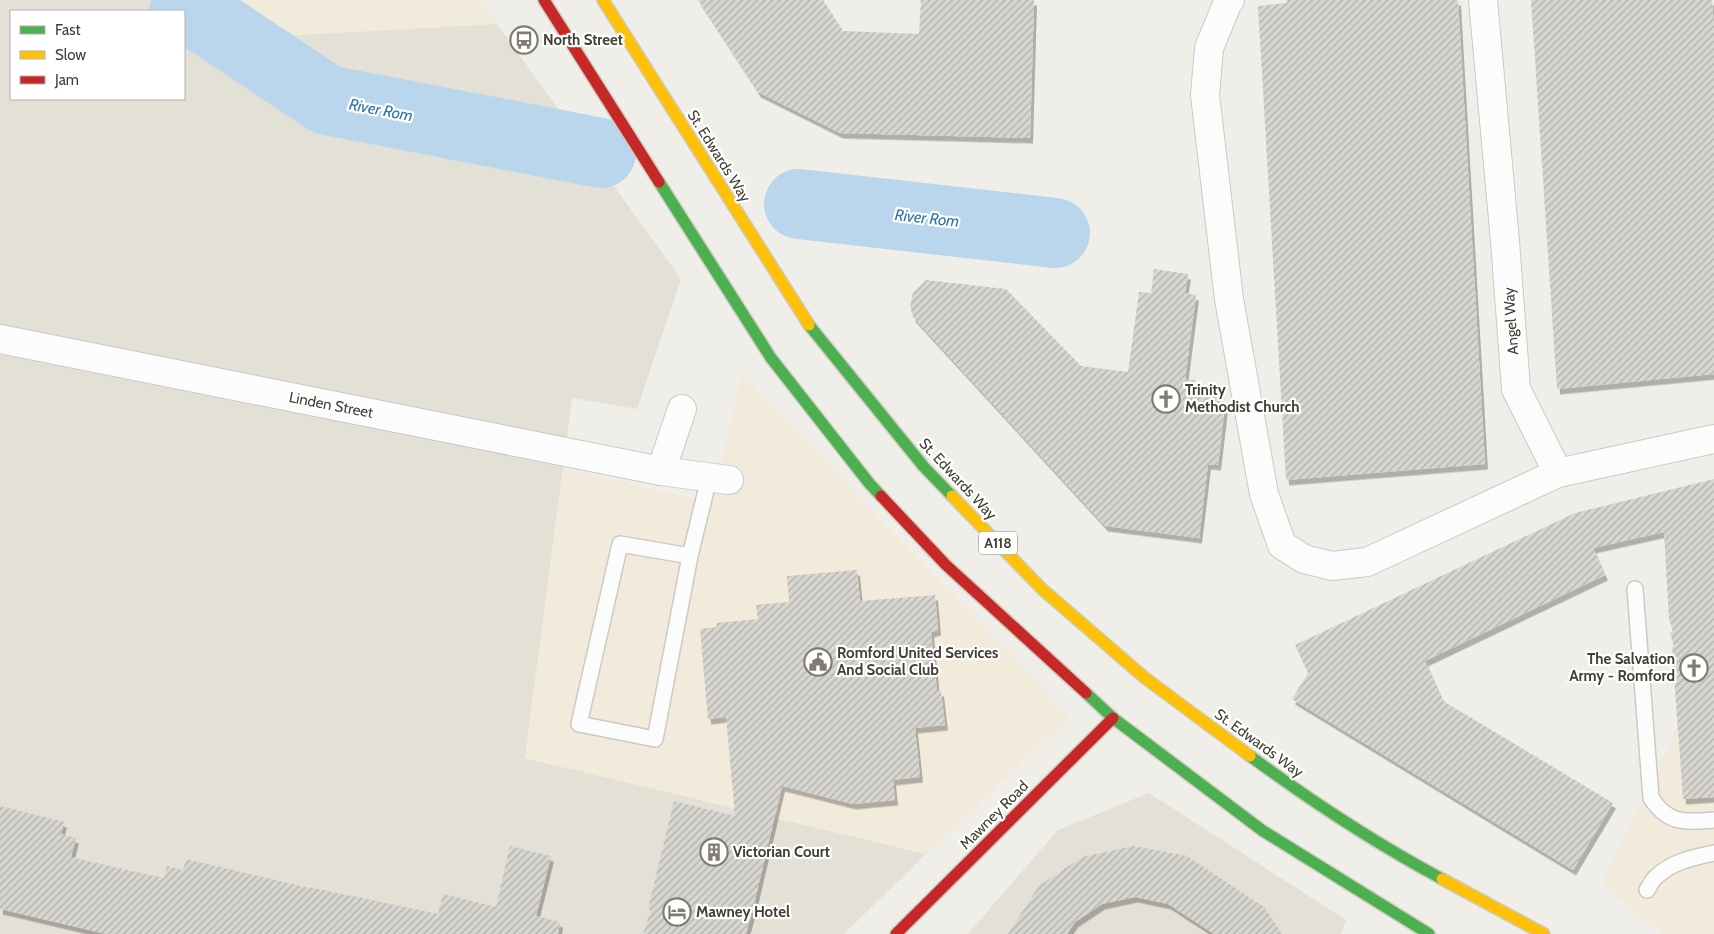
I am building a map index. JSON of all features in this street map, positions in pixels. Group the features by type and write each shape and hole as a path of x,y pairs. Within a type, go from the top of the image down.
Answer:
{"main road":[{"path":"544,0 771,358 869,483 946,565 1113,718 1263,831 1429,934"},
{"name":"St. Edwards Way","path":"603,0 805,320 924,467 1042,588 1145,678 1286,782 1402,857 1544,934"},
{"name":"Mawney Road","path":"896,934 1113,718"}],"street":[{"path":"1230,0 1209,48 1205,95 1229,299 1264,494 1282,545 1304,559 1332,566 1367,562 1558,473 1714,438"},
{"name":"Angel Way","path":"1483,0 1505,241 1516,389 1558,473"},
{"name":"Linden Street","path":"0,339 661,472 719,479"},
{"path":"661,472 682,409"}],"lane":[{"path":"690,556 620,544 579,724 655,739 690,556 719,479"},
{"path":"1635,589 1652,798 1658,809 1668,817 1682,821 1714,820"},
{"path":"1647,890 1656,877 1675,864 1697,856 1714,853"}],"shaded area":[{"path":"0,0 219,0 295,35 497,24 681,279 637,409 572,398 525,758 926,854 844,934 0,934"},
{"path":"219,0 477,0 497,24 294,35"},
{"path":"741,374 1070,717 926,854 525,758 563,469 713,503"},
{"path":"1714,650 1714,934 1663,934 1602,885"},
{"path":"1149,793 1346,920 1341,934 968,934 1058,830"}],"building":[{"path":"698,0 823,0 843,31 919,34 921,0 1034,0 1030,138 840,133 758,92"},
{"path":"1287,0 1458,0 1485,464 1286,480 1258,6 1287,3"},
{"path":"1531,0 1712,0 1714,29 1714,374 1557,389"},
{"path":"1154,269 1188,274 1185,293 1196,295 1185,379 1195,380 1194,389 1216,391 1225,406 1218,465 1208,464 1199,538 1105,526 913,317 910,306 913,293 926,280 1006,289 1081,366 1128,372 1139,292 1151,293"},
{"path":"1714,479 1714,797 1683,799 1673,662 1675,660 1671,647 1674,647 1670,633 1673,632 1669,619 1664,532 1593,548 1605,575 1425,661 1443,701 1613,803 1573,870 1292,699 1308,673 1295,645 1575,513"},
{"name":"Romford United Services And Social Club","path":"857,570 860,601 935,595 938,630 931,632 937,691 941,691 945,725 915,728 920,777 893,780 895,800 853,804 782,786 746,934 643,934 651,910 648,909 674,801 735,816 726,717 708,719 700,629 717,627 716,623 758,619 756,605 789,602 787,576"},
{"path":"0,806 64,822 61,834 76,838 71,857 164,878 167,866 183,870 186,859 309,888 438,914 443,894 496,907 510,846 551,856 536,916 560,922 558,934 106,934 0,909"},
{"path":"1134,846 1187,856 1264,907 1282,934 1214,934 1168,904 1135,897 1102,904 1075,922 1067,934 1008,934 1039,886 1082,857"}],"waterway":[{"name":"River Rom","path":"185,13 204,18 327,100 601,153"},
{"name":"River Rom","path":"799,204 1055,233"}],"traffic: fast":[{"path":"659,182 771,358 881,496"},
{"path":"809,325 924,467 952,496"},
{"path":"1086,693 1113,718 1263,831 1429,934"},
{"path":"1250,756 1344,821 1442,879"}],"traffic: slow":[{"path":"603,0 809,325"},
{"path":"952,496 1042,589 1145,678 1250,756"},
{"path":"1442,879 1544,934"}],"traffic: jam":[{"path":"544,0 659,182"},
{"path":"881,496 946,565 1086,693"},
{"path":"896,934 1113,718"}],"place":[{"name":"North Street","path":"524,40"},
{"name":"Trinity Methodist Church","path":"1166,399"},
{"name":"Romford United Services And Social Club","path":"818,662"},
{"name":"The Salvation Army - Romford","path":"1694,668"},
{"name":"Victorian Court","path":"714,852"},
{"name":"Mawney Hotel","path":"677,912"}]}
